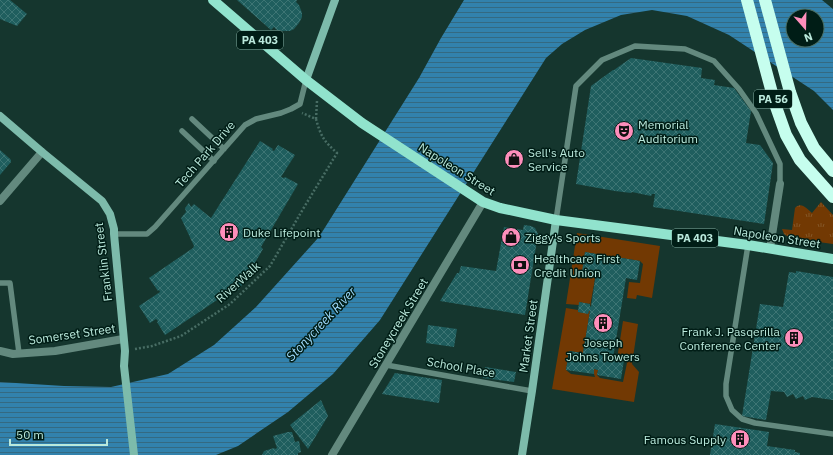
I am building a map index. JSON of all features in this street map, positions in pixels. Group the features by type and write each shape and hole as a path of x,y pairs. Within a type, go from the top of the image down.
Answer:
{"highway":[{"name":"PA 56","path":"747,0 775,104 786,135 800,160 833,197"},
{"name":"PA 56","path":"765,0 790,92 801,123 814,148 833,171"}],"main road":[{"name":"Napoleon Street","path":"213,0 319,91 362,123 483,202 500,208 556,220 770,248 833,259"}],"street":[{"path":"306,80 335,0"},
{"name":"Franklin Street","path":"0,116 102,201 110,214 114,229 124,366 134,455"},
{"path":"0,201 42,152"},
{"path":"770,248 780,184"},
{"name":"Stoneycreek Street","path":"332,455 483,202"},
{"name":"Market Street","path":"522,455 556,220"},
{"name":"Somerset Street","path":"0,351 13,354 54,351 123,339"}],"lane":[{"path":"556,220 576,86 602,60 635,46 685,49 714,61 739,89 756,114 780,164 780,184"},
{"path":"291,109 300,104 306,80"},
{"name":"Tech Park Drive","path":"114,234 147,234 155,227 245,125 256,119 291,109"},
{"path":"192,119 224,149"},
{"path":"182,131 214,160"},
{"path":"748,245 726,384 726,396 732,410 742,419 755,423 833,434"},
{"path":"0,283 10,283 18,353"},
{"name":"School Place","path":"386,366 532,391"}],"path":[{"path":"291,109 316,119 316,107 319,91"},
{"name":"RiverWalk","path":"124,350 152,346 181,336 230,304 270,266 302,209 337,153 325,141 320,132 316,119"}],"green space":[{"path":"821,202 833,215 833,244 790,238 784,234 782,229 792,230 795,208 797,206 802,205 812,213"},
{"path":"577,233 660,246 652,298 637,295 636,299 627,298 629,282 640,283 643,264 640,261 616,257 615,262 612,261 613,257 585,252 583,271 596,273 590,307 590,303 579,302 579,305 566,304"},
{"path":"566,308 578,310 578,312 588,314 590,311 583,353 569,351 566,370 571,374 595,377 594,369 598,370 597,375 600,378 623,382 627,363 624,360 617,359 623,321 638,324 632,364 639,372 634,402 552,389"}],"water":[{"name":"Stonycreek River","path":"464,0 822,0 833,9 833,110 814,91 729,35 687,16 652,10 621,15 585,30 562,44 546,58 380,320 333,374 288,412 238,446 216,455 0,455 0,382 111,387 168,374 214,345 256,307 319,237 419,78"}],"building":[{"path":"0,0 10,0 27,14 17,26 0,19"},
{"path":"237,0 297,0 296,2 299,5 302,17 294,29 290,31 277,30 274,27 271,30"},
{"path":"631,58 702,68 701,78 715,80 714,85 734,88 751,111 746,143 760,145 773,163 764,224 653,207 655,194 652,194 651,196 576,184 591,86"},
{"name":"Duke Lifepoint","path":"260,141 274,151 278,145 295,155 281,177 285,177 298,184 261,247 263,249 239,290 235,288 165,335 157,322 158,321 156,319 150,323 139,306 160,292 149,278 193,248 194,246 181,218 186,212 185,208 189,203 191,207 194,204 211,218"},
{"path":"0,150 11,160 11,162 0,175"},
{"path":"524,225 535,228 538,234 525,315 440,301 457,273 459,273 461,266 496,271 504,227 523,230"},
{"name":"Joseph Johns Towers","path":"585,252 613,257 612,261 615,262 616,257 640,261 637,280 626,278 613,358 624,360 621,379 597,375 598,370 594,369 594,374 566,370 569,351 583,353 590,311 588,314 578,312 579,302 590,304 591,307 596,273 582,271"},
{"name":"Frank J. Pasqerilla Conference Center","path":"796,271 833,277 833,400 812,397 805,400 803,396 796,399 793,394 787,397 784,392 771,391 766,420 742,416 760,304 783,307 789,272 796,273"},
{"path":"428,325 457,329 454,347 426,343"},
{"path":"485,367 516,372 514,382 483,378"},
{"path":"395,373 442,380 439,403 382,394"},
{"path":"321,400 328,416 308,449 290,425"},
{"name":"Famous Supply","path":"715,424 769,432 767,446 795,450 795,452 800,453 800,455 710,455"},
{"path":"292,432 295,442 299,441 301,452 298,453 298,455 262,455 264,451 277,448 273,436"}],"place":[{"name":"Memorial Auditorium","path":"624,131"},
{"name":"Sell's Auto Service","path":"514,159"},
{"name":"Duke Lifepoint","path":"229,232"},
{"name":"Ziggy's Sports","path":"511,237"},
{"name":"Healthcare First Credit Union","path":"520,265"},
{"name":"Joseph Johns Towers","path":"603,323"},
{"name":"Frank J. Pasqerilla Conference Center","path":"794,338"},
{"name":"Famous Supply","path":"740,439"}]}
